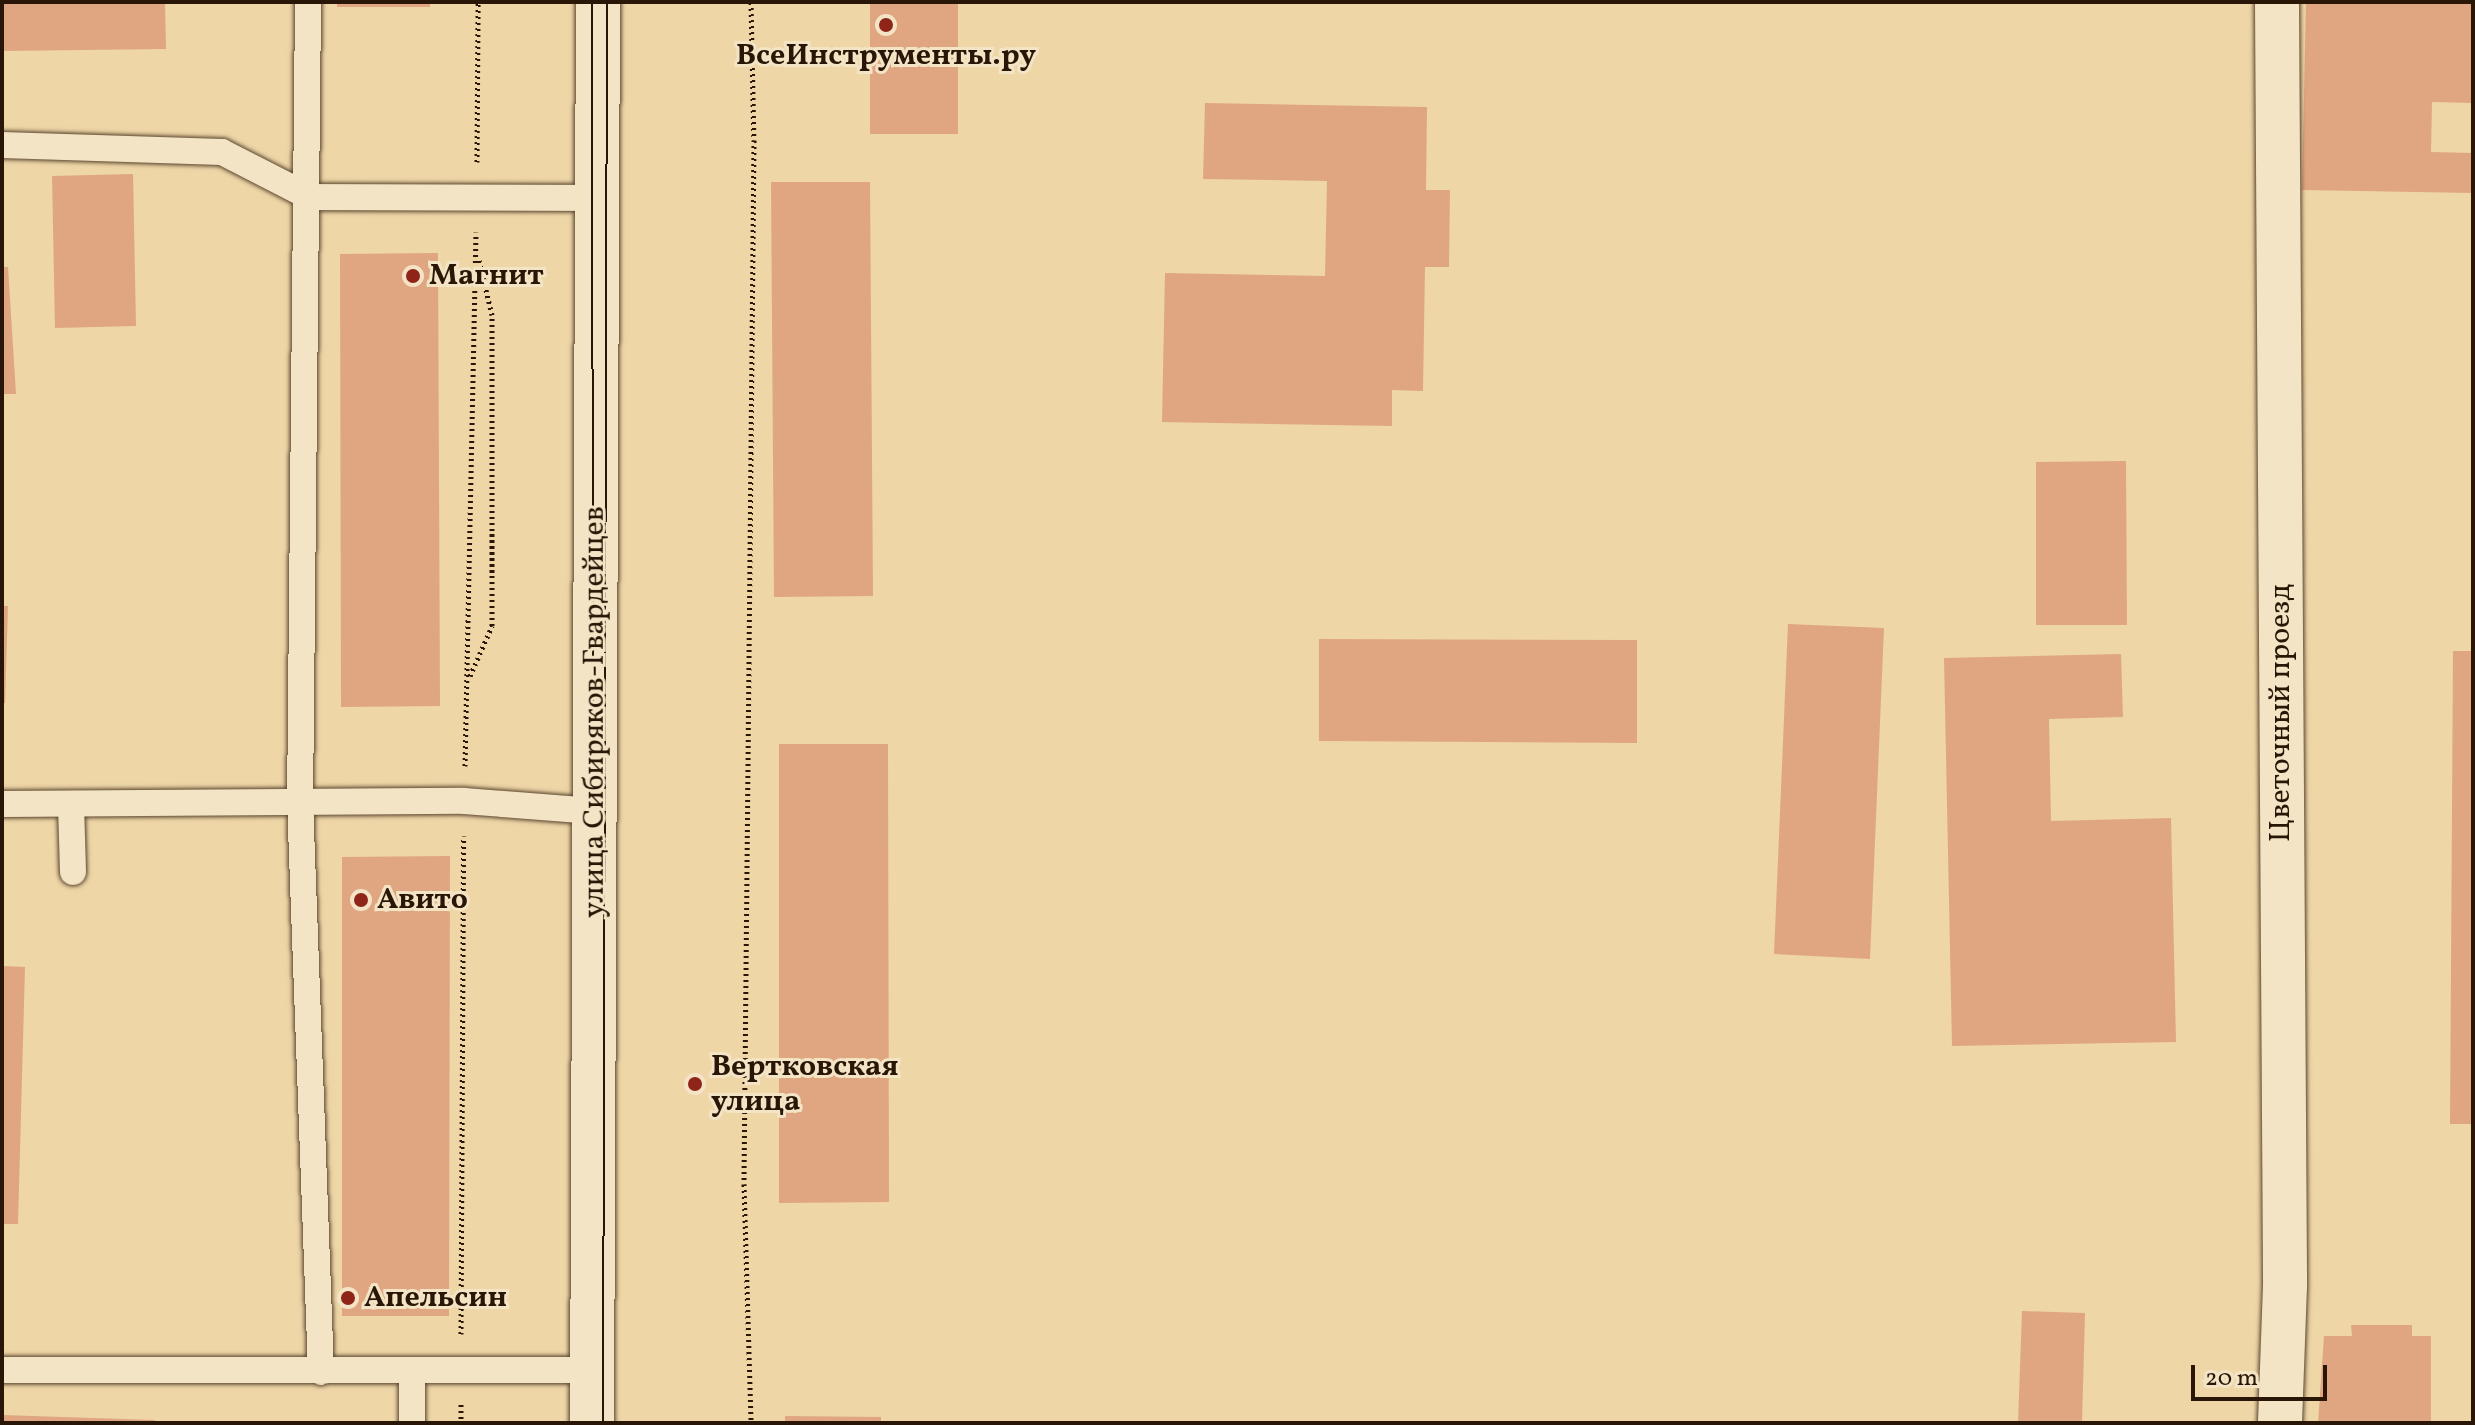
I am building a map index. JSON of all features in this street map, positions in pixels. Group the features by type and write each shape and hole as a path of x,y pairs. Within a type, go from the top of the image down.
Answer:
{"main road":[{"name":"улица Сибиряков-Гвардейцев","path":"592,1423 600,198 598,2"},
{"name":"Цветочный проезд","path":"2277,2 2285,1286 2280,1423"}],"lane":[{"path":"308,2 310,197 300,801 321,1372"},
{"path":"2,145 222,152 310,197 476,195 600,198"},
{"path":"2,804 464,801 594,811"},
{"path":"71,804 73,872"},
{"path":"2,1370 460,1373 592,1370"},
{"path":"412,1371 412,1423"}],"path":[{"path":"461,1423 464,801 478,2"},
{"path":"751,2 754,140 744,1184 751,1423"},
{"path":"468,681 492,626 492,315 476,251"}],"building":[{"path":"2,2 165,2 166,49 2,51"},
{"path":"337,2 430,2 430,7 337,7"},
{"path":"870,2 958,2 958,134 870,134"},
{"path":"2306,2 2473,2 2473,103 2432,102 2431,152 2473,153 2473,193 2302,190"},
{"path":"1205,103 1427,107 1426,190 1450,190 1449,267 1425,267 1423,391 1392,390 1392,426 1162,422 1165,273 1325,276 1327,181 1203,179"},
{"path":"133,174 136,326 55,328 52,176"},
{"path":"771,182 870,182 873,596 774,597"},
{"path":"438,253 440,706 341,707 340,254"},
{"path":"2,267 8,267 16,394 2,394"},
{"path":"2126,461 2127,625 2036,625 2036,462"},
{"path":"2,606 8,606 5,703 2,703"},
{"path":"1788,624 1884,628 1870,959 1774,954"},
{"path":"1319,639 1637,640 1637,743 1319,741"},
{"path":"2453,651 2473,651 2473,1124 2450,1124"},
{"path":"2121,654 2123,717 2049,719 2051,821 2171,818 2176,1042 1952,1046 1944,658"},
{"path":"779,744 888,744 889,1202 779,1203"},
{"path":"450,856 449,1316 342,1316 342,857"},
{"path":"2,966 25,967 18,1224 2,1224"},
{"path":"2022,1311 2085,1313 2082,1423 2018,1423"},
{"path":"2351,1325 2412,1325 2412,1336 2431,1336 2431,1423 2318,1423 2324,1336 2352,1336"},
{"path":"2,1415 155,1420 155,1423 2,1423"},
{"path":"785,1416 881,1417 881,1423 785,1423"}],"tram line":[{"path":"592,2 593,702"},
{"path":"603,1423 607,2"}],"place":[{"name":"ВсеИнструменты.ру","path":"886,25"},
{"name":"Магнит","path":"413,276"},
{"name":"Авито","path":"361,900"},
{"name":"Вертковская улица","path":"695,1084"},
{"name":"Апельсин","path":"348,1298"}]}
